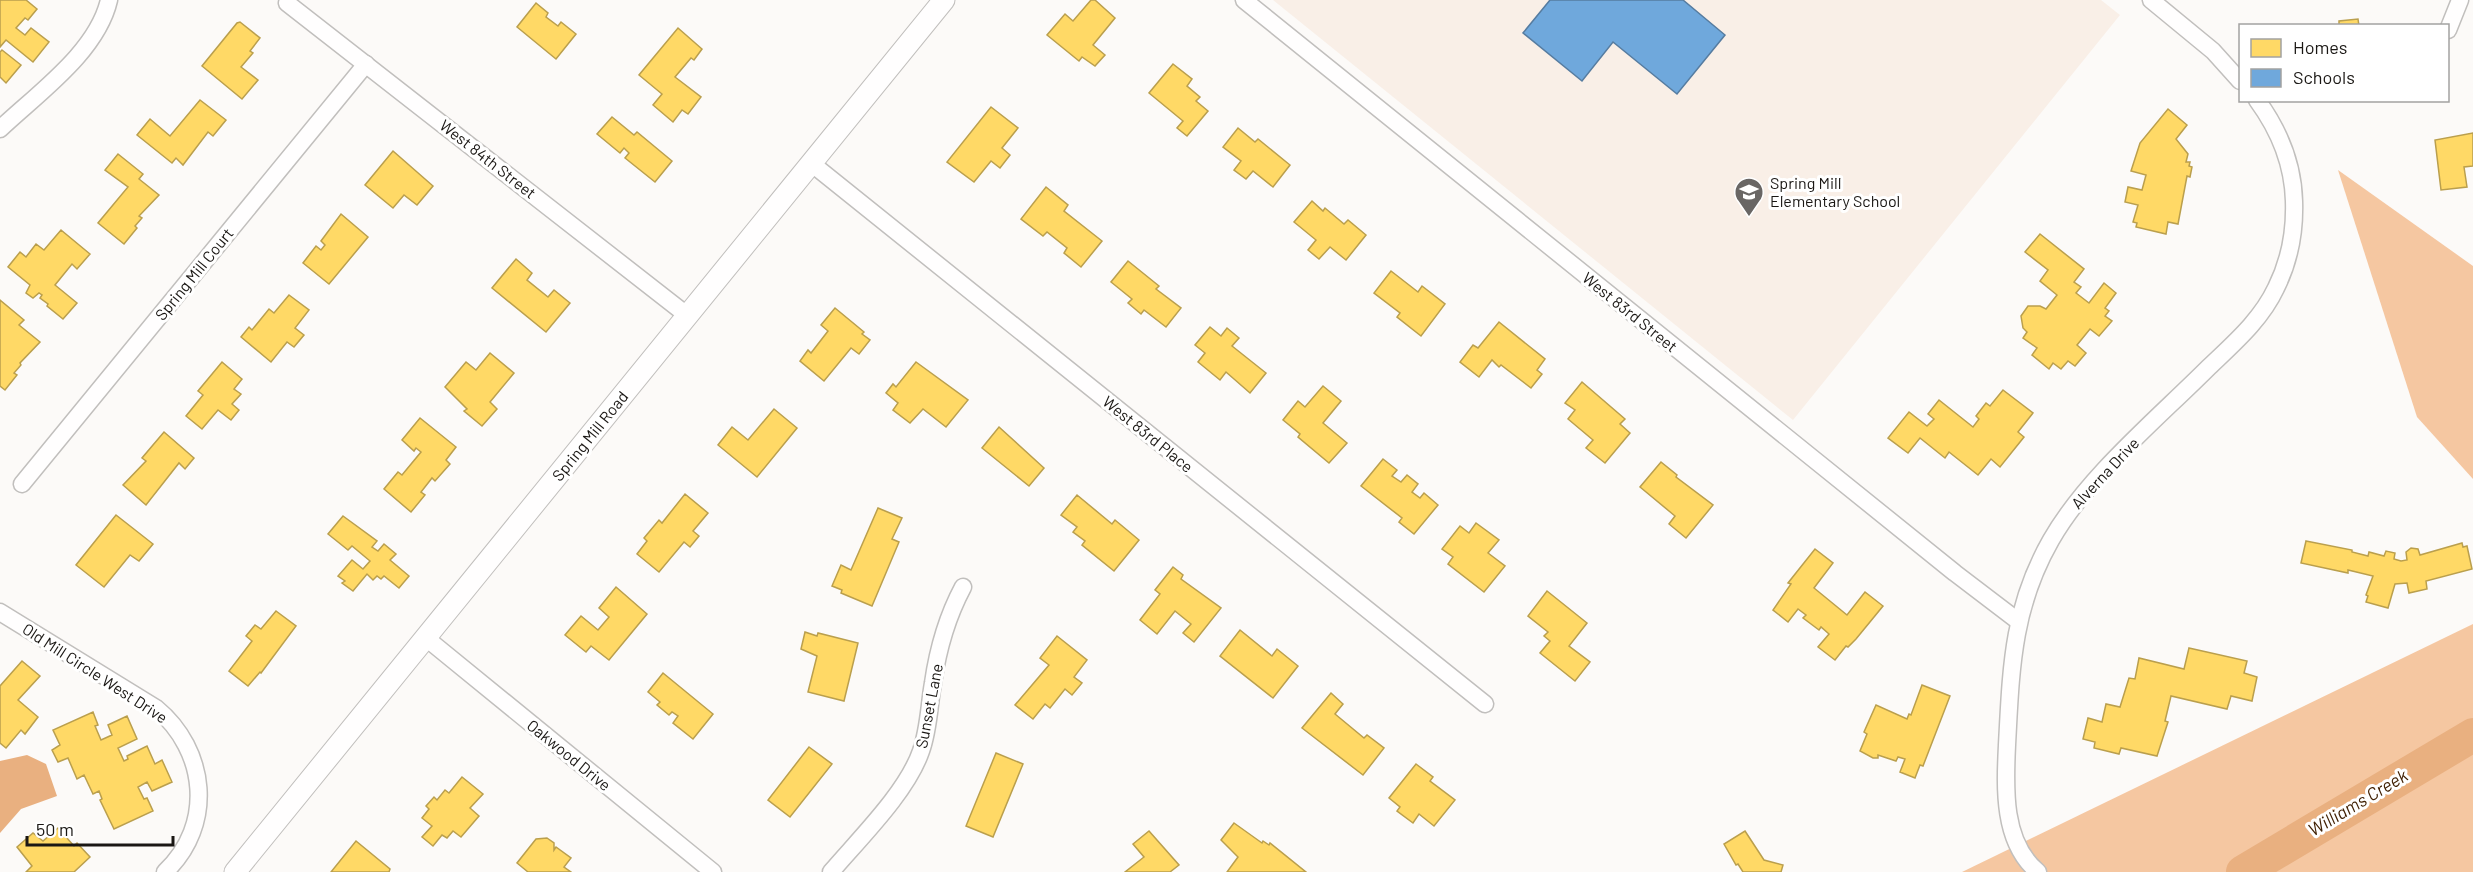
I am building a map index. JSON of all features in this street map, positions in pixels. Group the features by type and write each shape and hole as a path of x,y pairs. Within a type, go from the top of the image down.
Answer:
{"street":[{"path":"0,129 82,52 97,32 110,0"},
{"name":"Spring Mill Road","path":"235,872 944,0"},
{"name":"West 83rd Street","path":"1244,0 1955,573 2018,621"},
{"path":"2151,0 2213,51 2239,79"},
{"path":"2449,28 2460,0"},
{"name":"West 84th Street","path":"287,3 688,316"},
{"name":"Spring Mill Court","path":"22,484 366,64"},
{"name":"Alverna Drive","path":"2038,872 2027,859 2013,833 2005,794 2011,661 2018,621 2039,561 2076,503 2097,478 2250,327 2275,290 2294,229 2294,194 2287,158 2277,133 2262,107"},
{"name":"West 83rd Place","path":"812,163 1485,704"},
{"name":"Sunset Lane","path":"831,872 901,787 915,765 926,730 944,628 963,587"},
{"name":"Old Mill Circle West Drive","path":"0,612 156,708 181,734 190,750 198,775 198,811 186,846 165,872"},
{"name":"Oakwood Drive","path":"426,638 713,872"}],"shaded area":[{"name":"Spring Mill Elementary School","path":"1273,0 2101,0 2120,15 1793,420"},
{"path":"2338,170 2473,266 2473,479 2417,417"},
{"path":"2473,624 2473,872 1962,872"},
{"path":"27,755 46,764 57,796 21,809 0,833 0,761"}],"building: Homes":[{"path":"0,0 26,0 37,9 28,20 25,18 16,28 25,35 31,28 49,42 33,62 6,40 0,47"},
{"path":"1091,0 1095,0 1115,18 1093,45 1105,55 1095,66 1082,57 1079,61 1047,35 1065,14 1073,21"},
{"path":"536,3 548,13 546,17 558,26 561,22 576,34 556,59 517,27"},
{"path":"2358,19 2359,24 2339,24 2339,21"},
{"path":"240,22 260,38 250,51 253,53 241,67 258,80 242,99 202,66"},
{"path":"678,28 702,49 694,60 691,58 675,77 701,97 688,114 682,110 673,122 653,105 662,94 639,75"},
{"path":"2,50 21,65 6,83 0,77 0,52"},
{"path":"1173,64 1192,79 1187,86 1200,97 1196,101 1208,111 1187,136 1177,128 1183,121 1149,93"},
{"path":"200,100 226,120 213,136 208,132 183,165 176,158 172,163 137,135 150,119 170,136"},
{"path":"991,107 1018,128 1002,148 1010,155 1000,168 991,161 974,182 947,162"},
{"path":"2168,109 2187,125 2176,139 2188,154 2186,162 2190,162 2189,166 2192,167 2190,177 2187,176 2178,224 2168,222 2166,234 2136,227 2137,223 2133,222 2138,205 2125,202 2128,187 2142,190 2146,175 2131,171 2140,143"},
{"path":"612,117 634,135 637,132 672,161 655,182 625,158 629,153 624,148 620,153 597,134"},
{"path":"1238,128 1255,142 1258,139 1290,165 1273,187 1253,171 1246,179 1234,170 1241,161 1223,147"},
{"path":"2473,133 2473,166 2464,167 2467,187 2441,190 2435,140"},
{"path":"393,151 433,186 417,205 404,195 393,208 365,185"},
{"path":"118,154 143,174 139,179 159,195 139,216 142,218 135,226 137,228 124,244 98,223 128,187 105,170"},
{"path":"1046,187 1068,205 1064,211 1102,241 1081,267 1064,253 1067,248 1047,232 1043,236 1021,219"},
{"path":"1312,201 1323,211 1325,208 1344,224 1348,220 1366,235 1346,260 1330,247 1319,259 1308,250 1316,240 1294,222"},
{"path":"341,214 368,237 329,284 303,263 316,246 321,250 325,245 321,241"},
{"path":"61,230 90,254 77,269 72,264 55,285 77,303 63,319 40,298 42,295 39,293 33,298 26,293 30,285 8,267 20,252 26,257 36,244 44,250"},
{"path":"2040,234 2084,269 2074,282 2081,287 2076,293 2089,303 2104,283 2116,293 2105,308 2109,311 2105,316 2112,321 2099,336 2090,329 2077,345 2086,353 2075,366 2068,361 2061,369 2053,363 2049,369 2032,355 2037,348 2023,338 2027,332 2023,328 2021,316 2028,306 2040,306 2046,309 2057,295 2040,281 2048,270 2025,252"},
{"path":"516,259 532,273 527,280 548,297 554,290 570,303 546,332 492,288"},
{"path":"1128,261 1159,286 1156,289 1181,308 1166,327 1144,310 1141,314 1128,303 1132,299 1111,282"},
{"path":"1391,271 1418,292 1422,286 1445,304 1421,336 1397,317 1400,313 1374,293"},
{"path":"289,295 309,310 295,328 304,335 294,347 287,342 271,362 241,337 249,327 252,330 269,309 274,313"},
{"path":"0,300 24,320 19,325 40,342 20,363 21,365 14,373 17,375 5,390 0,386"},
{"path":"835,308 864,332 862,334 870,340 859,354 851,348 824,381 800,361 808,350 811,353 828,331 821,325"},
{"path":"1499,322 1545,359 1537,370 1542,374 1531,388 1492,360 1479,377 1460,362 1473,345 1478,348"},
{"path":"1210,327 1221,336 1227,328 1239,338 1232,346 1266,373 1250,393 1226,372 1220,380 1198,362 1205,353 1195,345"},
{"path":"490,353 514,373 490,402 497,409 482,426 464,411 467,409 445,387 466,362 476,370"},
{"path":"222,362 242,379 234,389 241,394 232,404 239,410 231,420 218,410 202,429 186,416 203,395 198,391"},
{"path":"916,362 968,400 946,427 923,409 910,423 893,410 898,403 886,393 893,384 896,387"},
{"path":"1582,382 1625,419 1620,424 1630,433 1605,463 1586,448 1593,440 1568,419 1575,410 1565,403"},
{"path":"1323,386 1341,401 1323,423 1347,443 1329,463 1298,437 1300,434 1283,420 1298,401 1305,407"},
{"path":"2003,390 2033,413 2018,432 2024,437 2000,467 1991,459 1978,475 1949,452 1945,458 1920,438 1908,453 1888,438 1909,412 1927,426 1934,419 1928,414 1939,400 1973,427 1979,419 1976,416 1986,403 1990,406"},
{"path":"774,409 797,428 757,477 718,445 732,427 748,440"},
{"path":"420,418 456,447 446,460 450,464 435,481 432,478 421,492 425,495 411,512 384,489 398,472 402,475 421,452 416,448 414,451 402,440"},
{"path":"999,427 1044,468 1029,486 982,448"},
{"path":"164,432 194,458 185,469 179,463 146,505 123,485 146,461 142,458"},
{"path":"1383,459 1397,470 1392,476 1401,482 1407,475 1418,484 1412,492 1420,498 1424,493 1438,505 1414,534 1399,522 1402,518 1361,486"},
{"path":"1661,462 1677,475 1676,477 1713,505 1686,538 1669,524 1675,516 1640,487"},
{"path":"685,494 708,513 693,531 699,536 690,547 684,542 659,572 637,554 647,541 644,538 659,520 662,523"},
{"path":"1077,495 1112,524 1115,520 1139,540 1114,571 1082,545 1085,541 1073,532 1077,527 1061,515"},
{"path":"878,508 902,518 892,539 899,542 872,606 841,593 842,590 832,586 841,565 851,570"},
{"path":"116,515 153,544 139,561 130,555 104,587 76,565"},
{"path":"343,516 377,541 372,547 378,551 384,544 396,554 390,560 409,576 399,588 384,576 381,579 377,576 373,580 367,574 353,591 342,583 345,581 338,576 352,560 363,569 370,561 352,546 348,550 328,534"},
{"path":"1476,523 1499,540 1488,553 1505,566 1484,592 1448,564 1453,557 1442,549 1460,526 1469,533"},
{"path":"2306,541 2352,550 2352,552 2368,556 2369,552 2384,556 2386,551 2395,553 2394,559 2401,561 2407,560 2406,552 2411,548 2418,549 2420,555 2462,543 2463,547 2467,546 2472,569 2426,581 2427,589 2409,593 2407,583 2395,584 2388,608 2366,602 2368,596 2366,595 2373,576 2301,563"},
{"path":"1815,549 1833,563 1814,588 1847,615 1865,592 1883,606 1835,660 1818,647 1829,634 1821,627 1819,630 1803,618 1806,615 1798,609 1788,622 1773,610 1791,584 1788,583"},
{"path":"1173,567 1183,575 1181,579 1221,608 1194,642 1183,633 1191,624 1175,611 1157,634 1140,620 1160,594 1155,590"},
{"path":"616,587 647,614 609,660 591,646 586,652 565,635 581,616 598,630 609,617 599,608"},
{"path":"1547,591 1587,623 1569,646 1590,662 1575,681 1540,653 1550,641 1544,636 1548,632 1528,616"},
{"path":"276,611 296,626 261,673 248,686 229,671 252,641 246,636 255,625 261,629"},
{"path":"1240,630 1272,656 1277,649 1298,666 1273,698 1220,656"},
{"path":"805,632 858,643 844,701 808,692 817,656 801,649"},
{"path":"1057,636 1087,660 1074,677 1082,683 1072,695 1065,689 1050,708 1045,704 1033,719 1015,705 1049,665 1040,658"},
{"path":"2189,648 2247,661 2244,673 2257,677 2252,701 2231,696 2227,709 2171,696 2165,721 2168,722 2157,756 2121,748 2119,754 2094,748 2095,742 2083,739 2088,718 2102,722 2106,704 2120,707 2129,678 2135,679 2139,658 2184,669"},
{"path":"22,661 40,676 18,700 38,717 25,734 21,730 6,748 0,743 0,686"},
{"path":"663,673 713,714 693,739 673,723 678,716 672,712 669,715 657,705 660,702 648,692"},
{"path":"1922,685 1950,696 1923,766 1920,765 1915,778 1900,772 1905,759 1898,757 1896,761 1878,755 1878,758 1873,758 1860,751 1867,734 1864,732 1876,705 1907,719 1909,714 1911,715"},
{"path":"1331,693 1343,704 1335,714 1364,738 1367,735 1384,748 1363,775 1302,728"},
{"path":"93,712 98,725 95,726 101,740 112,735 108,725 127,716 137,739 118,748 124,761 128,759 127,756 147,746 155,764 162,760 172,782 152,791 147,782 138,787 144,799 147,798 153,811 114,829 100,800 102,799 99,791 93,794 84,775 77,779 68,758 58,762 52,750 60,745 53,730"},
{"path":"809,747 832,764 790,817 768,800"},
{"path":"996,753 1023,764 993,837 966,826"},
{"path":"1416,764 1433,777 1430,781 1455,800 1434,826 1419,814 1413,823 1397,811 1400,807 1389,798"},
{"path":"462,777 483,794 470,808 479,816 461,837 453,831 447,838 442,835 433,846 422,837 432,826 422,818 429,809 426,806 434,797 437,800 445,790 449,793"},
{"path":"1234,823 1262,843 1263,841 1269,845 1270,843 1306,872 1227,872 1238,857 1221,840"},
{"path":"58,828 74,846 77,843 90,857 74,872 26,872 32,866 17,847 33,833 43,841"},
{"path":"1149,831 1179,865 1170,872 1125,872 1144,857 1133,844"},
{"path":"1745,831 1764,860 1783,865 1781,872 1743,872 1738,864 1736,865 1724,844"},
{"path":"547,838 554,843 554,850 556,847 571,858 564,867 571,872 528,872 517,863 536,839"},
{"path":"356,841 390,869 389,872 331,872"}],"building: Schools":[{"path":"1550,0 1683,0 1725,35 1677,94 1613,42 1582,81 1523,33"}],"waterway":[{"name":"Williams Creek","path":"2243,872 2473,735"}],"place":[{"name":"Spring Mill Elementary School","path":"1749,218"}]}
